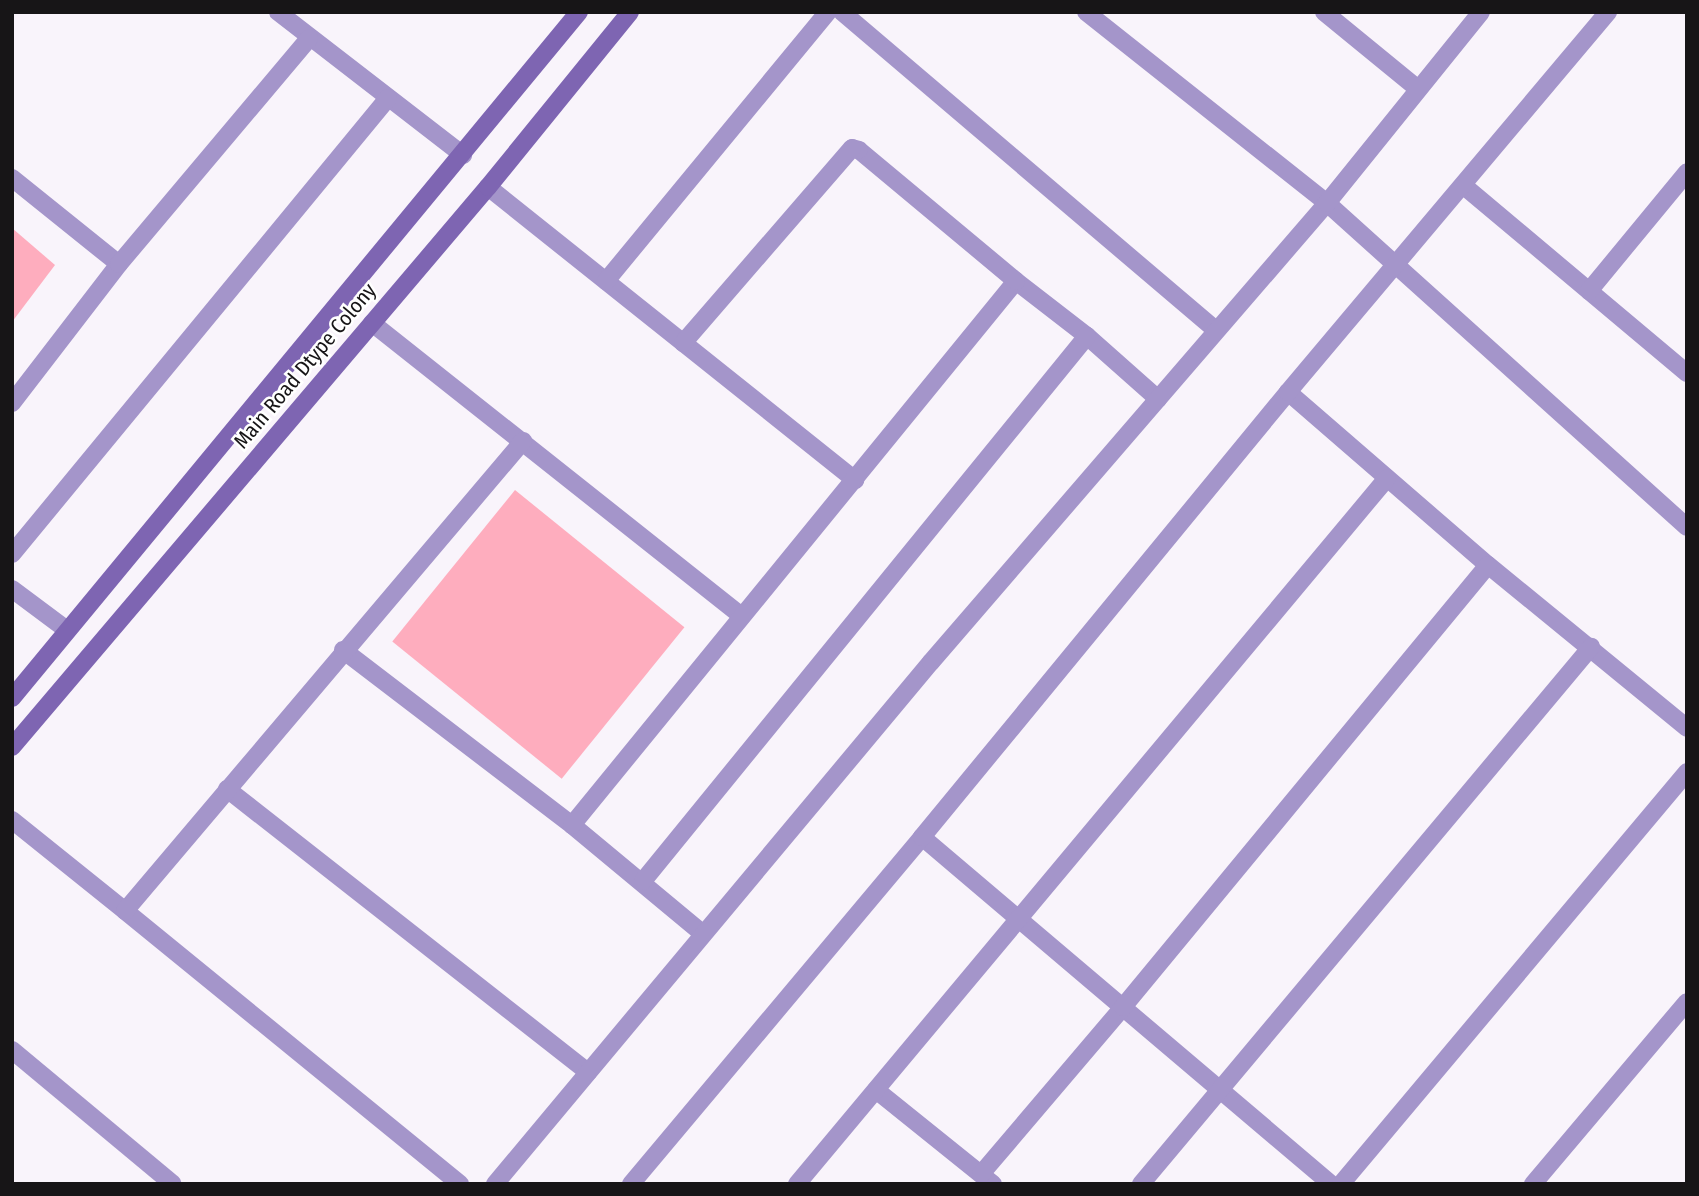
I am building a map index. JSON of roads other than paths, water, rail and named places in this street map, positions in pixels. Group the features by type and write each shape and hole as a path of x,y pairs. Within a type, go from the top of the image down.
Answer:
{"main road":[{"name":"Main Road Dtype Colony","path":"12,698 579,12"},
{"name":"Main Road Dtype Colony","path":"12,747 488,187 630,12"}],"street":[{"path":"278,12 463,155"},
{"path":"606,281 828,12"},
{"path":"842,12 1216,330"},
{"path":"1086,12 1327,203 1394,267 1687,527"},
{"path":"1324,12 1417,88"},
{"path":"631,1184 922,837 1288,392 1608,12"},
{"path":"495,1184 702,933 1327,203 1474,15"},
{"path":"12,403 119,264 310,38"},
{"path":"12,554 388,99"},
{"path":"683,343 852,148 859,150 1016,281 1087,336 1158,399"},
{"path":"1590,291 1687,172"},
{"path":"12,177 119,264"},
{"path":"1464,186 1686,370"},
{"path":"488,187 855,480"},
{"path":"572,825 1016,281"},
{"path":"372,323 742,616"},
{"path":"643,881 1087,336"},
{"path":"1288,392 1488,565 1687,728"},
{"path":"125,911 343,650 523,442"},
{"path":"797,1184 1387,478"},
{"path":"876,1090 987,1179 1123,1007 1488,565"},
{"path":"12,589 67,630"},
{"path":"1142,1184 1591,647"},
{"path":"343,650 572,825 643,881 702,933"},
{"path":"1341,1184 1687,772"},
{"path":"227,789 588,1072"},
{"path":"12,820 460,1184"},
{"path":"922,837 1331,1184"},
{"path":"1533,1184 1687,1002"},
{"path":"13,1053 173,1184"}]}
